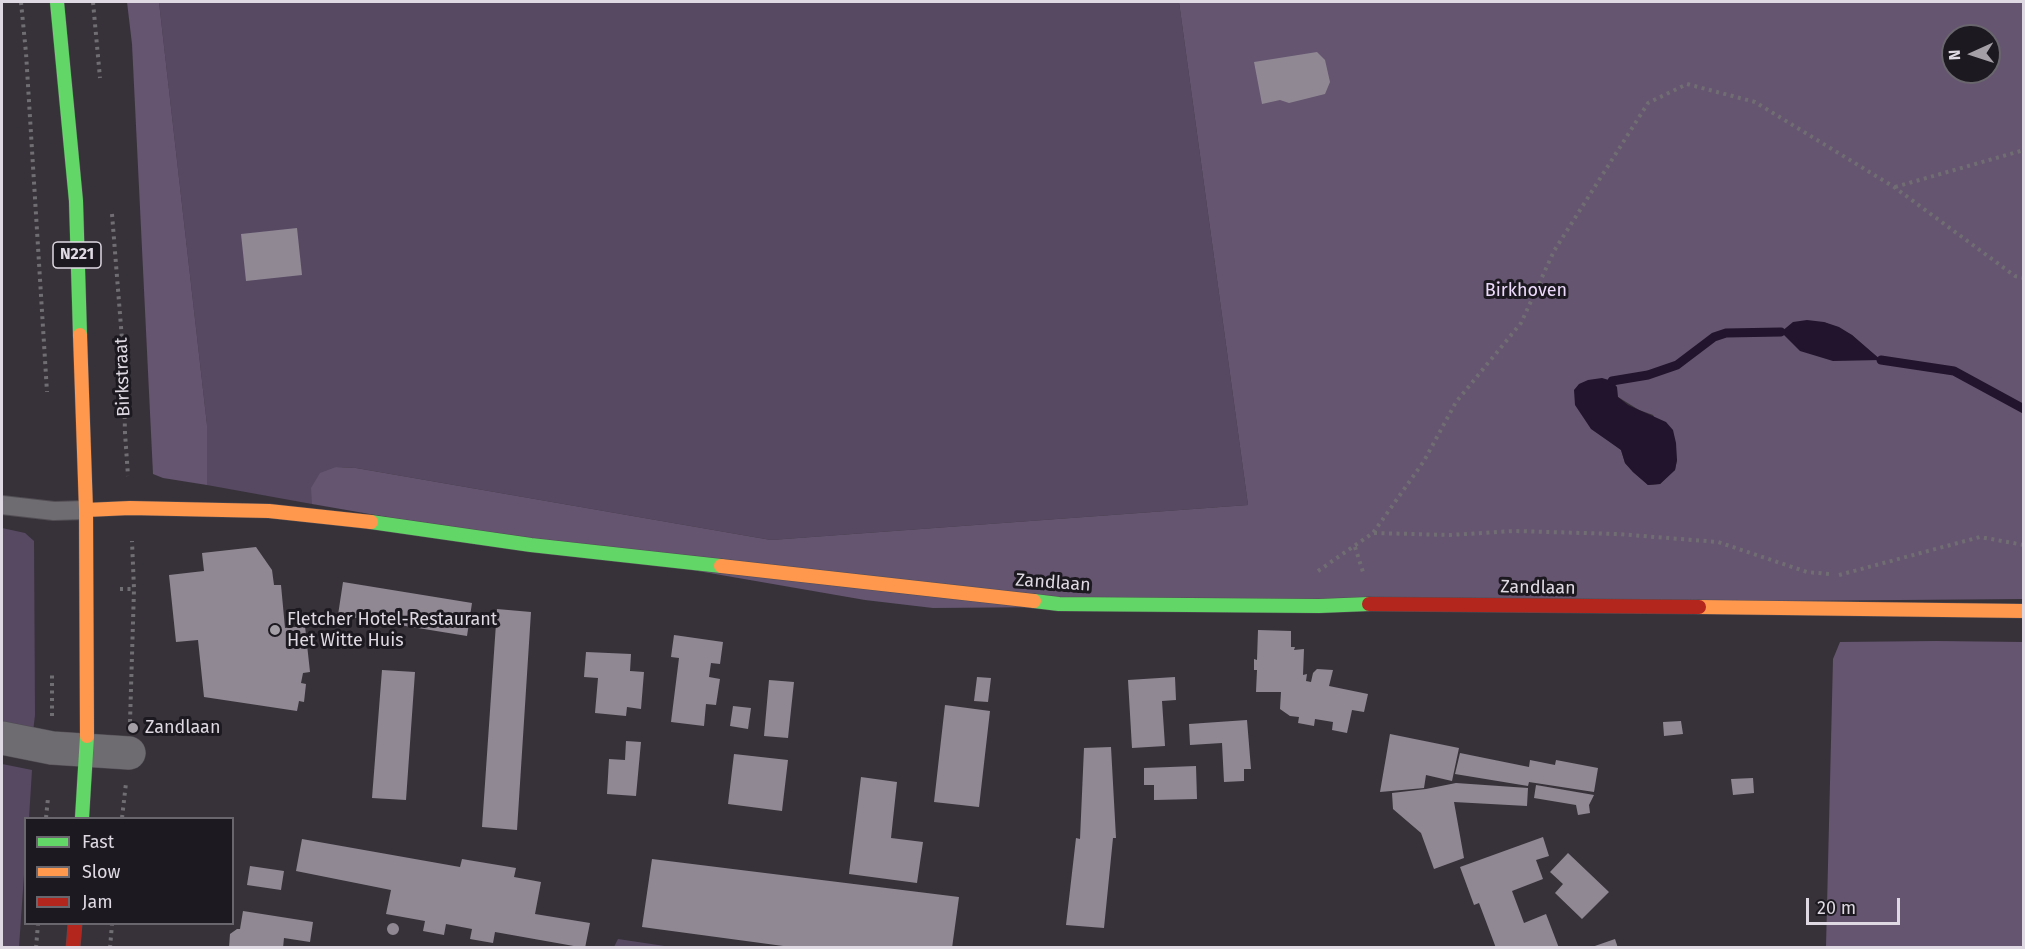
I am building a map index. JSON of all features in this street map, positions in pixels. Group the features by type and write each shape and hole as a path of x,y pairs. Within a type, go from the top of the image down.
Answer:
{"street":[{"name":"N221","path":"57,2 76,201 86,510 87,750 82,817"},
{"name":"Zandlaan","path":"86,510 130,508 269,511 339,518 531,545 1059,604 1319,606 1374,604 2024,611"},
{"path":"2,738 52,748 129,753"},
{"path":"73,948 75,925"}],"lane":[{"path":"2,505 54,511 86,510"}],"path":[{"path":"21,2 47,400"},
{"path":"93,2 100,83"},
{"path":"1318,571 1373,533 1424,461 1456,402 1521,323 1554,251 1648,103 1688,84 1755,102 1894,187 2015,276 2024,278"},
{"path":"1894,187 2024,150"},
{"name":"Birkstraat","path":"111,212 123,352 124,433 134,589 129,753 122,817"},
{"path":"1373,533 1450,536 1514,531 1618,534 1718,542 1807,572 1838,575 1980,537 2024,545"},
{"path":"36,948 38,925"},
{"path":"110,948 112,925"}],"shaded area":[{"path":"159,2 1179,2 1248,505 771,540 356,468 336,467 312,504 207,485 207,425"},
{"path":"1807,320 1839,327 1881,360 1833,361 1800,351 1781,332 1793,322"},
{"path":"1602,378 1612,381 1617,387 1618,397 1628,405 1666,422 1673,430 1677,460 1675,470 1660,484 1648,485 1633,472 1625,463 1621,450 1591,429 1575,405 1574,390 1579,384"},
{"path":"2,528 25,533 34,541 35,715 33,732 2,729"},
{"path":"2,764 32,770 29,817 24,817 24,874 19,947 2,947"},
{"path":"618,939 671,947 614,947"}],"green space":[{"path":"127,2 159,2 207,425 207,485 163,478 153,474 132,44"},
{"name":"Birkhoven","path":"1179,2 2023,2 2023,599 933,608 865,600 312,504 311,488 320,473 336,467 356,468 771,540 1248,505","holes":["1824,322 1852,335 1880,360 1868,360","1618,397 1639,410 1653,415 1677,460 1675,470 1660,484 1648,485 1625,463 1621,450 1612,443"]},
{"path":"1840,642 2023,642 2023,947 1826,947 1833,659"}],"building":[{"path":"1317,52 1325,60 1330,82 1325,94 1289,103 1280,100 1262,104 1254,62"},
{"path":"297,228 302,275 246,281 241,234"},
{"path":"256,547 272,570 274,585 281,585 285,628 305,626 310,672 303,673 301,683 306,684 304,702 299,701 297,711 204,697 198,640 176,642 169,575 204,571 202,553"},
{"path":"343,582 472,603 467,636 338,615"},
{"path":"497,609 531,612 517,830 482,827"},
{"path":"1258,630 1291,631 1291,647 1295,647 1294,650 1304,649 1303,675 1307,674 1306,681 1311,682 1313,673 1317,669 1333,670 1329,686 1368,694 1364,712 1352,710 1347,733 1332,730 1333,722 1315,719 1314,726 1298,723 1299,717 1290,716 1280,709 1281,692 1256,692 1257,670 1254,670 1254,659 1257,660"},
{"path":"674,635 723,642 720,664 711,663 709,677 720,679 716,705 706,704 704,726 671,722 679,658 671,657"},
{"path":"586,652 631,654 630,671 644,672 641,709 627,707 626,716 595,713 598,678 584,677"},
{"path":"382,670 415,672 406,800 372,798"},
{"path":"977,677 991,678 988,702 974,701"},
{"path":"1175,677 1176,700 1162,701 1165,746 1132,748 1128,680"},
{"path":"769,680 794,682 788,738 764,736"},
{"path":"945,705 990,711 979,807 934,802"},
{"path":"733,706 751,708 748,729 730,726"},
{"path":"1247,720 1251,769 1244,769 1244,781 1224,782 1222,743 1190,745 1189,724"},
{"path":"1681,721 1683,734 1664,736 1663,722"},
{"path":"1390,734 1459,748 1452,781 1426,775 1424,788 1380,792"},
{"path":"626,741 641,742 636,796 607,794 609,759 625,760"},
{"path":"1111,747 1116,838 1113,838 1104,928 1066,925 1076,838 1080,839 1084,748"},
{"path":"1460,753 1529,767 1530,760 1555,765 1556,760 1598,768 1594,792 1529,782 1528,786 1455,774"},
{"path":"734,754 788,760 782,811 728,804"},
{"path":"1196,766 1197,799 1154,800 1154,785 1144,785 1144,768"},
{"path":"861,777 897,782 891,838 923,842 917,883 849,874"},
{"path":"1753,778 1754,793 1733,795 1731,779"},
{"path":"1456,783 1528,788 1527,806 1454,802 1464,858 1434,869 1421,833 1393,809 1392,793"},
{"path":"1536,785 1594,795 1589,805 1590,813 1578,815 1576,805 1534,798"},
{"path":"1543,837 1549,856 1536,860 1543,879 1512,891 1524,923 1546,914 1559,948 1496,948 1479,903 1474,905 1460,867"},
{"path":"302,839 460,867 462,859 516,868 514,877 541,882 535,914 590,923 585,948 495,932 493,943 470,939 472,929 446,924 444,935 423,931 425,921 386,914 391,890 296,871"},
{"path":"1568,853 1609,892 1582,919 1555,893 1563,884 1550,872"},
{"path":"652,859 959,897 952,948 798,948 642,927"},
{"path":"250,866 284,871 281,890 247,885"},
{"path":"243,911 313,922 310,942 284,938 283,948 229,948 230,934 240,929"},
{"path":"395,923 398,924 398,934 391,935 388,934 387,927 388,924"},
{"path":"1615,939 1618,948 1592,948 1592,947"}],"waterway":[{"path":"1612,381 1648,375 1677,365 1714,337 1726,333 1781,332"},
{"path":"1881,360 1954,371 2024,409"}],"traffic: fast":[{"path":"57,2 76,201 80,335"},
{"path":"371,522 531,545 721,566"},
{"path":"1034,601 1059,604 1319,606 1369,604"},
{"path":"82,817 87,736"}],"traffic: slow":[{"path":"80,335 86,510 87,736"},
{"path":"86,510 130,508 269,511 371,522"},
{"path":"721,566 1034,601"},
{"path":"1699,607 2024,611"}],"traffic: jam":[{"path":"1369,604 1699,607"},
{"path":"73,948 75,925"}],"place":[{"name":"Fletcher Hotel-Restaurant Het Witte Huis","path":"275,630"},
{"name":"Zandlaan","path":"133,728"}]}
